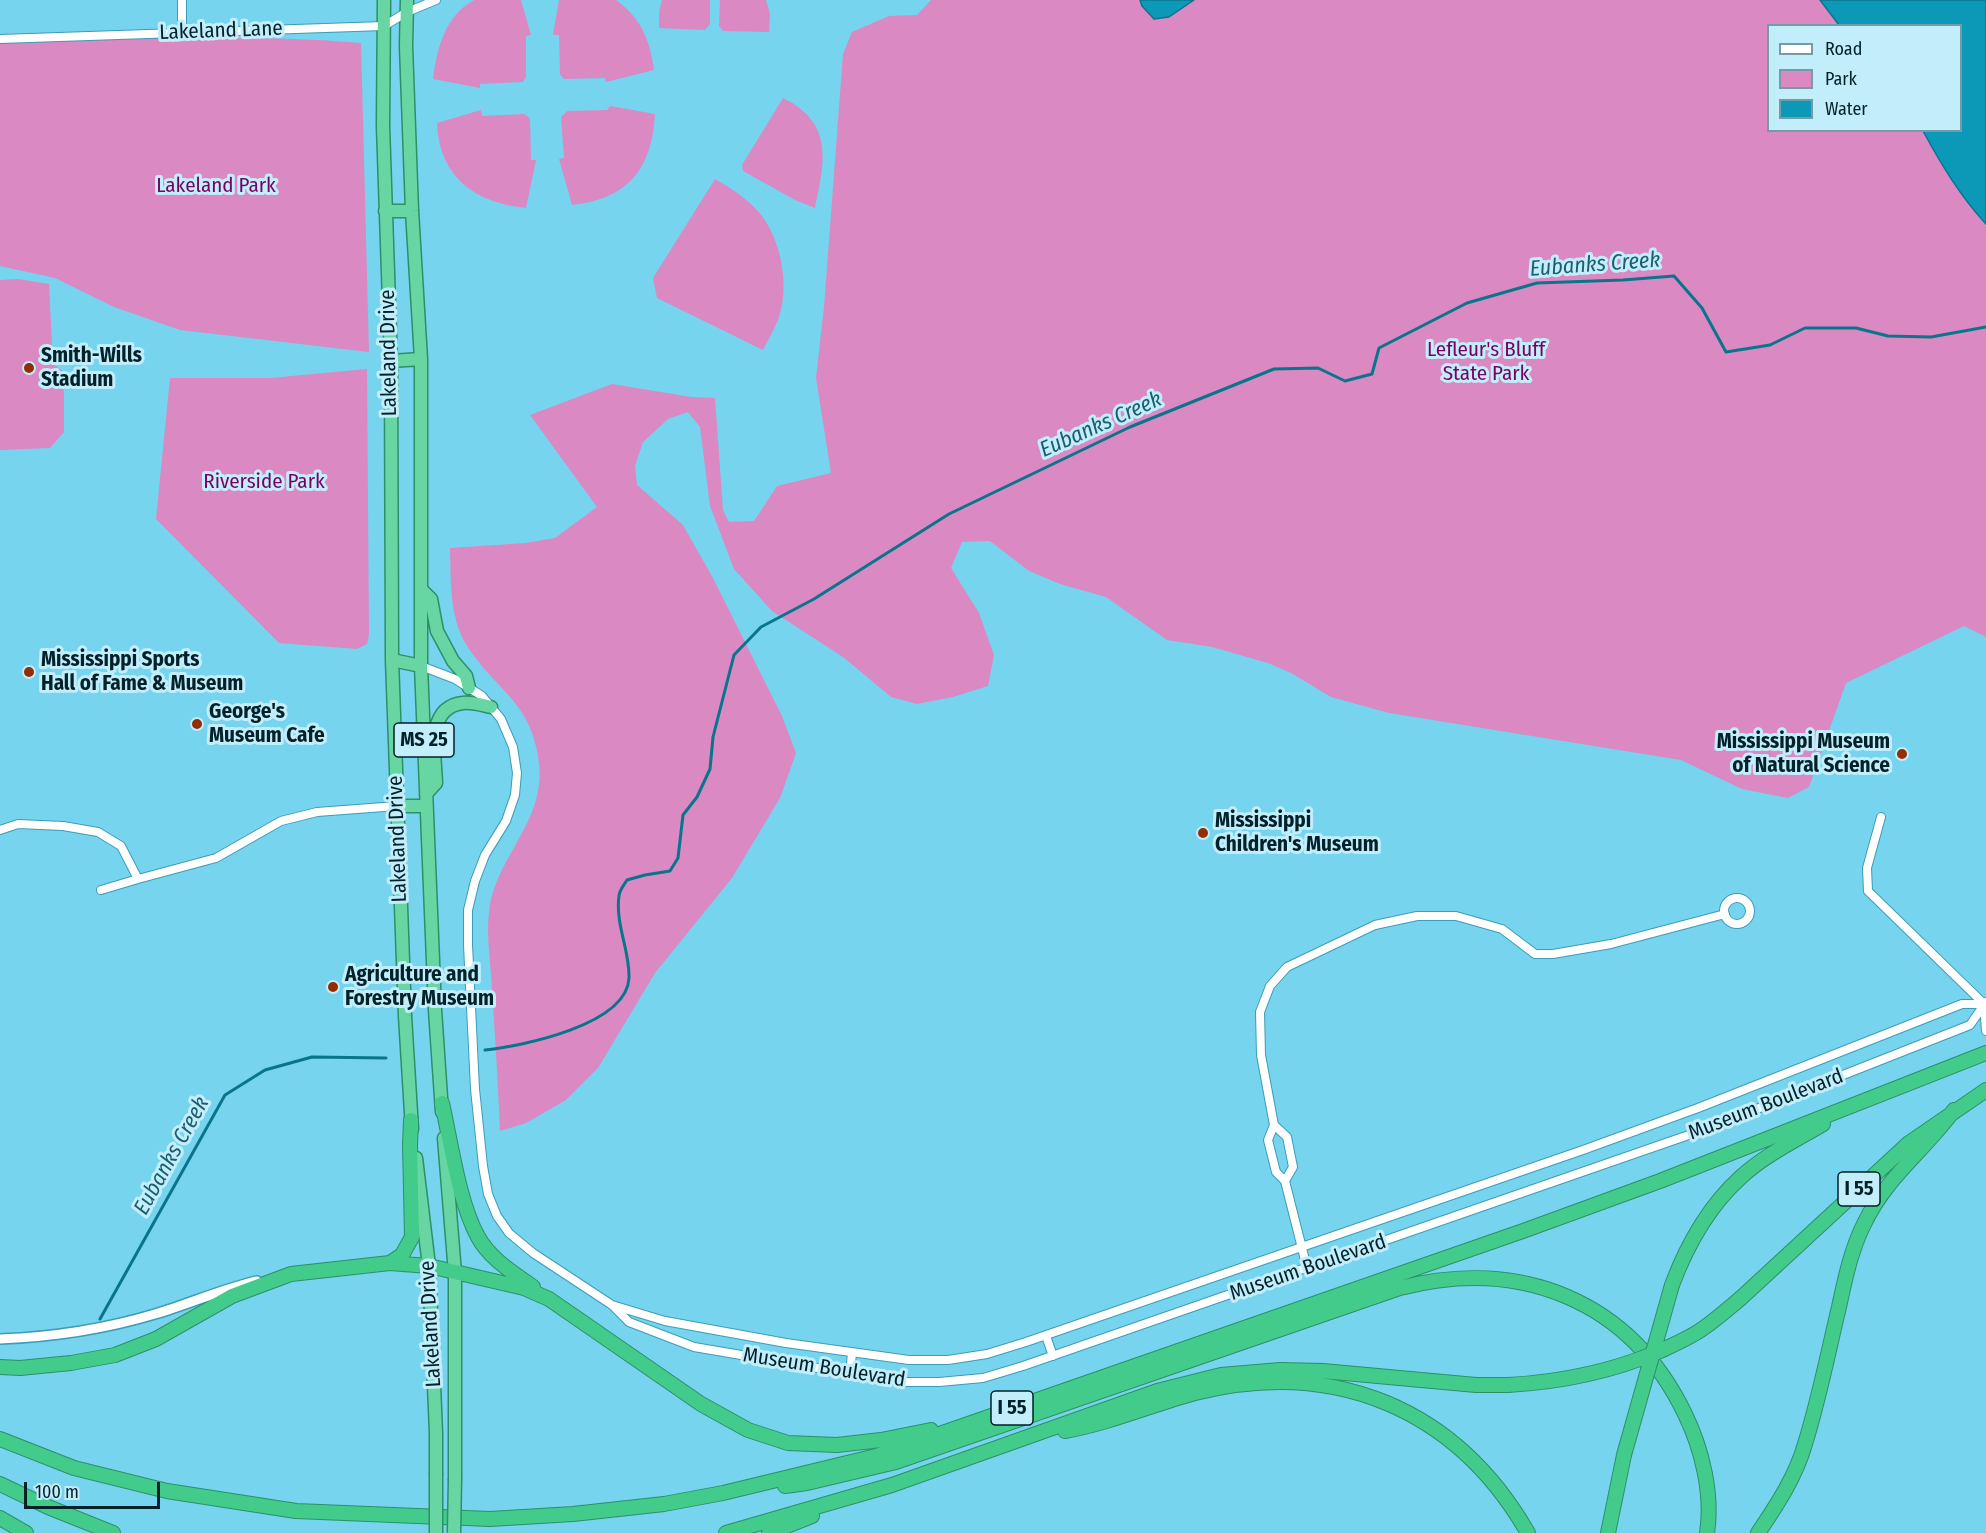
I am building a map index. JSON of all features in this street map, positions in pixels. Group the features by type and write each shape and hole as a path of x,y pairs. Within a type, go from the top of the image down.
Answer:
{"highway":[{"name":"Lakeland Drive","path":"384,0 385,211 391,361 392,660 411,1120 429,1266 436,1433 436,1533"},
{"name":"Lakeland Drive","path":"407,6 406,46 412,211 421,359 421,666 426,800 435,1010 455,1273 454,1533"},
{"path":"385,211 412,211"},
{"path":"391,361 421,359"},
{"path":"421,589 431,599 437,631 453,661 466,676 469,688"},
{"path":"392,660 421,666"},
{"path":"397,806 426,800 436,783 436,721 444,711 462,703 491,707"},
{"name":"I 55","path":"0,1439 74,1467 146,1486 296,1512 490,1519 573,1514 723,1493 876,1456 1524,1231 1986,1053"},
{"name":"I 55","path":"726,1533 892,1485 1157,1391 1221,1375 1249,1371 1323,1371 1425,1381 1508,1385 1575,1378 1641,1359 1704,1329 1741,1298 1909,1143 1986,1090"},
{"path":"442,1103 463,1199 478,1238 500,1262 549,1299 701,1404 748,1430 788,1443 837,1445 881,1440 978,1421"},
{"path":"1608,1533 1624,1455 1672,1284 1680,1262 1699,1229 1742,1176 1781,1149 1856,1104"},
{"path":"1758,1533 1788,1487 1805,1447 1849,1263 1863,1225 1879,1196 1899,1170 1938,1132 1954,1110"},
{"path":"390,1263 402,1255 412,1237 411,1120"},
{"path":"0,1367 20,1368 71,1364 116,1354 156,1339 232,1296 291,1274 390,1263 429,1266 524,1288 549,1299"},
{"path":"723,1493 807,1483 896,1462 1400,1288 1426,1281 1479,1277 1538,1286 1582,1304 1612,1321 1658,1367 1677,1396 1699,1446 1708,1501 1707,1533"},
{"path":"1030,1437 1095,1426 1197,1393 1232,1386 1286,1381 1332,1386 1364,1394 1393,1405 1441,1434 1487,1474 1516,1512 1528,1533"},
{"path":"0,1485 113,1533"},
{"path":"769,1533 892,1485"},
{"path":"0,1518 26,1533"}],"street":[{"path":"182,0 182,33"},
{"name":"Lakeland Lane","path":"0,39 384,26 407,6 436,0"},
{"name":"Museum Boulevard","path":"421,666 455,679 482,696 501,719 513,747 517,773 515,795 506,821 485,855 475,881 468,910 475,1089 488,1194 497,1216 520,1244 612,1305 629,1322 694,1347 900,1382 983,1378 1053,1356 1706,1129 1970,1025 1985,1004"},
{"path":"101,890 216,858 281,821 316,812 397,806"},
{"path":"1881,817 1867,868 1868,891 1985,1004 1986,1031"},
{"path":"0,830 18,824 63,826 98,832 121,846 138,879"},
{"path":"1307,1268 1300,1248 1285,1181 1276,1172 1268,1140 1274,1125 1261,1055 1260,1012 1270,986 1287,967 1375,925 1417,916 1456,916 1502,929 1535,954 1553,954 1611,944 1725,914"},
{"name":"Museum Boulevard","path":"612,1305 665,1321 852,1353 909,1360 948,1360 987,1354 1046,1336 1584,1150 1698,1108 1962,1004 1985,1004"},
{"path":"1274,1125 1287,1137 1293,1167 1285,1181"},
{"path":"0,1339 34,1338 82,1331 154,1314 243,1284 291,1274"},
{"path":"1046,1336 1053,1356"},
{"path":"850,1374 852,1353"}],"green space":[{"path":"474,0 521,0 531,35 526,36 526,77 523,82 480,84 480,88 433,79 440,45 449,24 464,7"},
{"path":"559,0 616,0 632,14 643,30 654,70 606,82 605,78 564,79 560,74 559,35 553,35"},
{"path":"662,0 710,0 710,24 705,30 659,28"},
{"path":"720,0 766,0 770,14 769,32 723,31 719,26"},
{"name":"Lefleur's Bluff State Park","path":"931,0 1820,0 1838,24 1767,24 1767,132 1924,132 1952,179 1986,224 1986,637 1964,626 1846,683 1809,787 1788,798 1742,789 1681,760 1389,713 1331,697 1291,673 1268,663 1212,647 1167,640 1106,597 1060,584 1029,571 990,541 962,542 951,568 979,613 994,655 988,686 953,697 917,704 891,697 843,657 772,611 734,569 710,506 700,427 688,412 668,419 643,442 635,466 637,485 683,525 713,578 782,716 796,753 780,798 732,878 655,973 598,1068 566,1100 526,1123 500,1131 488,921 493,892 500,874 528,822 535,803 539,784 539,763 535,743 522,712 480,664 462,638 452,600 450,548 526,543 555,538 597,507 530,415 612,384 691,397 715,398 723,510 729,522 754,521 777,486 831,473 816,378 824,307 843,54 852,32 889,16 917,15"},
{"name":"Lakeland Park","path":"90,36 259,38 361,43 369,352 180,330 114,307 55,278 0,266 0,43"},
{"path":"783,98 811,119 818,131 823,159 815,208 795,200 743,171 742,165"},
{"path":"610,106 655,114 649,151 633,178 622,188 592,202 572,205 559,159 564,158 561,117 567,111 607,110"},
{"path":"481,110 482,116 524,114 530,118 531,160 536,160 526,208 491,200 476,193 453,173 445,159 439,142 437,123"},
{"path":"715,179 740,195 757,210 769,227 779,252 783,280 782,307 763,350 657,298 653,278"},
{"name":"Smith-Wills Stadium","path":"18,279 49,284 53,364 64,372 64,432 50,448 0,450 0,280"},
{"name":"Riverside Park","path":"367,369 369,635 367,644 357,649 279,643 156,519 170,378 270,378"}],"water":[{"path":"1140,0 1194,0 1169,17 1154,19 1142,6"},
{"path":"1820,0 1986,0 1986,224 1952,179 1924,132 1962,132 1962,24 1838,24"}],"waterway":[{"name":"Eubanks Creek","path":"485,1050 523,1044 570,1030 611,1009 624,994 629,978 629,968 619,917 620,892 627,880 670,871 678,858 683,815 697,797 710,769 713,737 734,655 761,627 814,599 949,514 1130,427 1274,369 1318,368 1345,381 1372,374 1379,348 1467,303 1537,283 1674,276 1702,308 1726,352 1770,345 1805,328 1856,328 1888,336 1931,337 1986,327"},
{"name":"Eubanks Creek","path":"100,1319 225,1095 265,1070 312,1057 386,1058"}],"place":[{"name":"Smith-Wills Stadium","path":"29,368"},
{"name":"Mississippi Sports Hall of Fame & Museum","path":"29,672"},
{"name":"George's Museum Cafe","path":"197,724"},
{"name":"Mississippi Museum of Natural Science","path":"1902,754"},
{"name":"Mississippi Children's Museum","path":"1203,833"},
{"name":"Agriculture and Forestry Museum","path":"333,987"}]}
